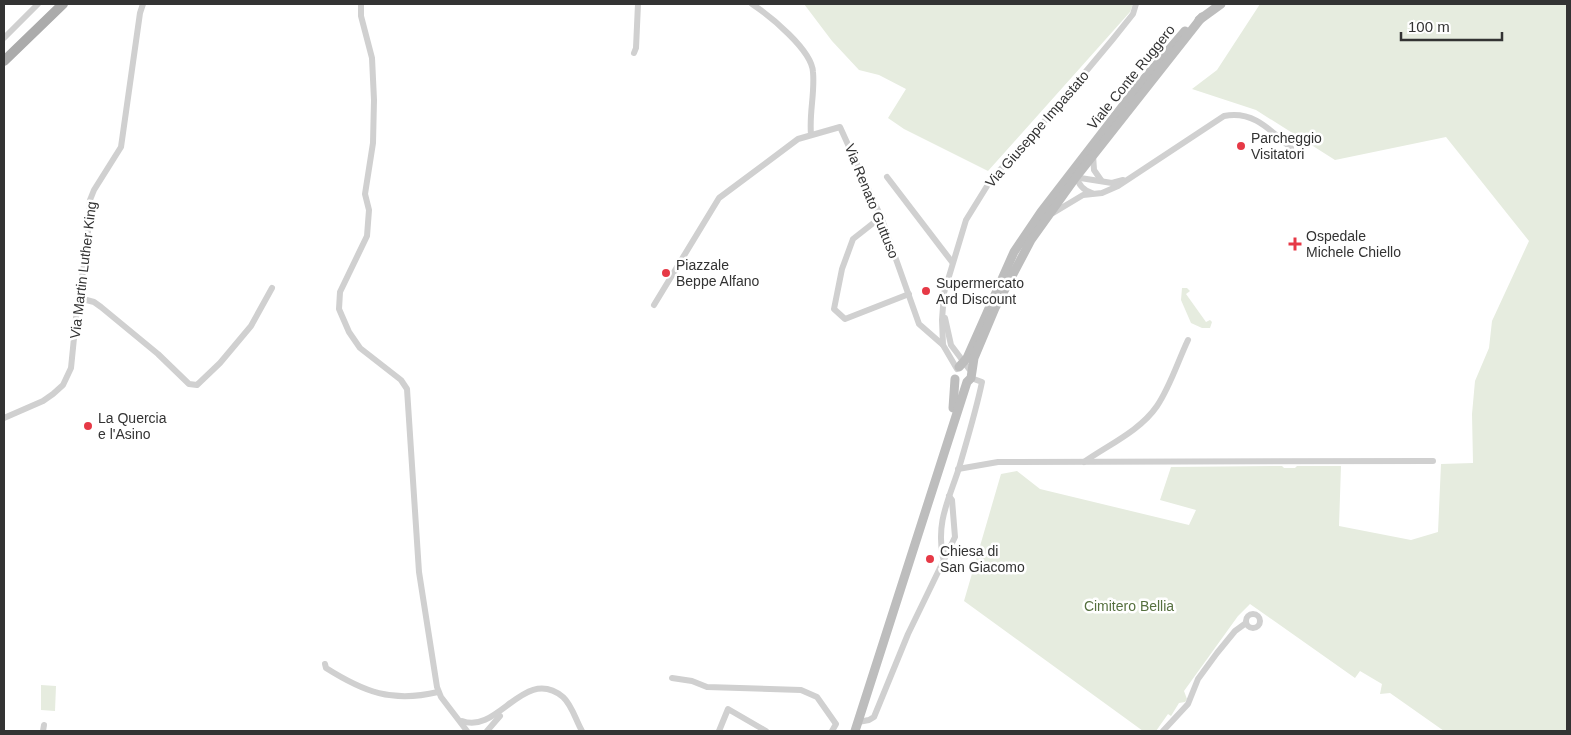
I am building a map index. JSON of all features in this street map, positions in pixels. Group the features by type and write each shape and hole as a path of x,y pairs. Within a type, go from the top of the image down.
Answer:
{"main road":[{"path":"4,61 62,4"},
{"path":"1202,17 1221,4"},
{"name":"Viale Conte Ruggero","path":"965,371 1005,268 1032,225 1180,35 1202,17"},
{"name":"Viale Conte Ruggero","path":"965,371 974,358 1017,262 1047,216 1202,17"},
{"path":"945,450 955,399 955,379 961,383 965,371"},
{"path":"855,728 945,450 965,371"}],"street":[{"path":"4,38 38,4"},
{"name":"Via Martin Luther King","path":"4,418 44,401 66,379 71,368 87,247 90,200 94,190 121,146 138,26 143,4"},
{"path":"361,4 361,16 372,58 374,100 373,143 365,194 369,210 367,236 360,254 347,274 340,292 339,309 349,332 360,348 401,380 407,389 419,572 438,692 461,720 467,731"},
{"path":"634,53 636,48 638,4"},
{"path":"752,4 797,42 812,62 814,106 810,121 811,134"},
{"name":"Via Giuseppe Impastato","path":"943,304 952,262 966,220 978,198 992,178 1026,142 1113,40 1133,14 1136,4"},
{"path":"1093,193 1084,190 1078,183 1077,171 1126,107 1135,91"},
{"path":"1047,216 1074,199 1093,193 1110,191 1217,119 1233,114 1247,115 1256,119 1291,148"},
{"name":"Via Renato Guttuso","path":"654,305 719,198 798,139 836,126 842,129 881,217 919,324 943,345"},
{"path":"1093,155 1094,170 1102,181"},
{"path":"887,177 952,262"},
{"path":"1032,225 1072,178 1112,183 1132,177"},
{"path":"881,217 853,239 842,269 834,309 845,319 909,294"},
{"path":"79,298 94,302 102,307 158,354 189,384 197,385 214,369 251,326 272,288"},
{"path":"943,304 950,345 965,371"},
{"path":"943,304 943,345 965,371 982,382 958,469 943,512 940,532 944,558"},
{"path":"1084,462 1127,433 1150,414 1164,392 1188,340"},
{"path":"958,469 998,462 1433,461"},
{"path":"855,728 874,717 895,664 955,537 952,500 949,496"},
{"path":"1163,731 1188,704 1198,679 1217,653 1235,632 1246,623"},
{"path":"325,664 326,668 369,691 391,696 424,696 438,692"},
{"path":"672,678 692,681 707,687 801,690 822,702 836,724 832,731"},
{"path":"461,720 466,723 483,723 504,711 529,692 547,691 563,698 582,731"},
{"path":"719,731 728,709 766,731"},
{"path":"487,731 504,711"}],"green space":[{"path":"804,4 1133,4 1130,12 988,171 904,129 888,118 906,89 879,75 859,70 832,41"},
{"name":"Cimitero Bellia","path":"1260,4 1567,4 1567,731 1444,731 1390,693 1380,694 1382,684 1360,671 1355,678 1250,604 1238,616 1184,691 1187,699 1185,702 1179,703 1171,716 1168,714 1156,731 1143,731 964,601 1001,474 1017,471 1040,489 1189,525 1196,510 1160,500 1171,467 1282,466 1284,468 1295,468 1297,466 1341,466 1339,526 1411,540 1438,532 1441,464 1473,463 1472,414 1475,381 1489,348 1492,321 1529,241 1446,137 1335,160 1256,110 1192,89 1217,70"},
{"path":"1182,288 1187,288 1190,291 1186,294 1206,322 1210,320 1212,322 1210,328 1202,328 1191,323 1181,300"},
{"path":"41,685 56,686 55,711 41,710"}],"place":[{"name":"Parcheggio Visitatori","path":"1241,146"},
{"name":"Ospedale Michele Chiello","path":"1295,244"},
{"name":"Piazzale Beppe Alfano","path":"666,273"},
{"name":"Supermercato Ard Discount","path":"926,291"},
{"name":"La Quercia e l'Asino","path":"88,426"},
{"name":"Chiesa di San Giacomo","path":"930,559"}]}
